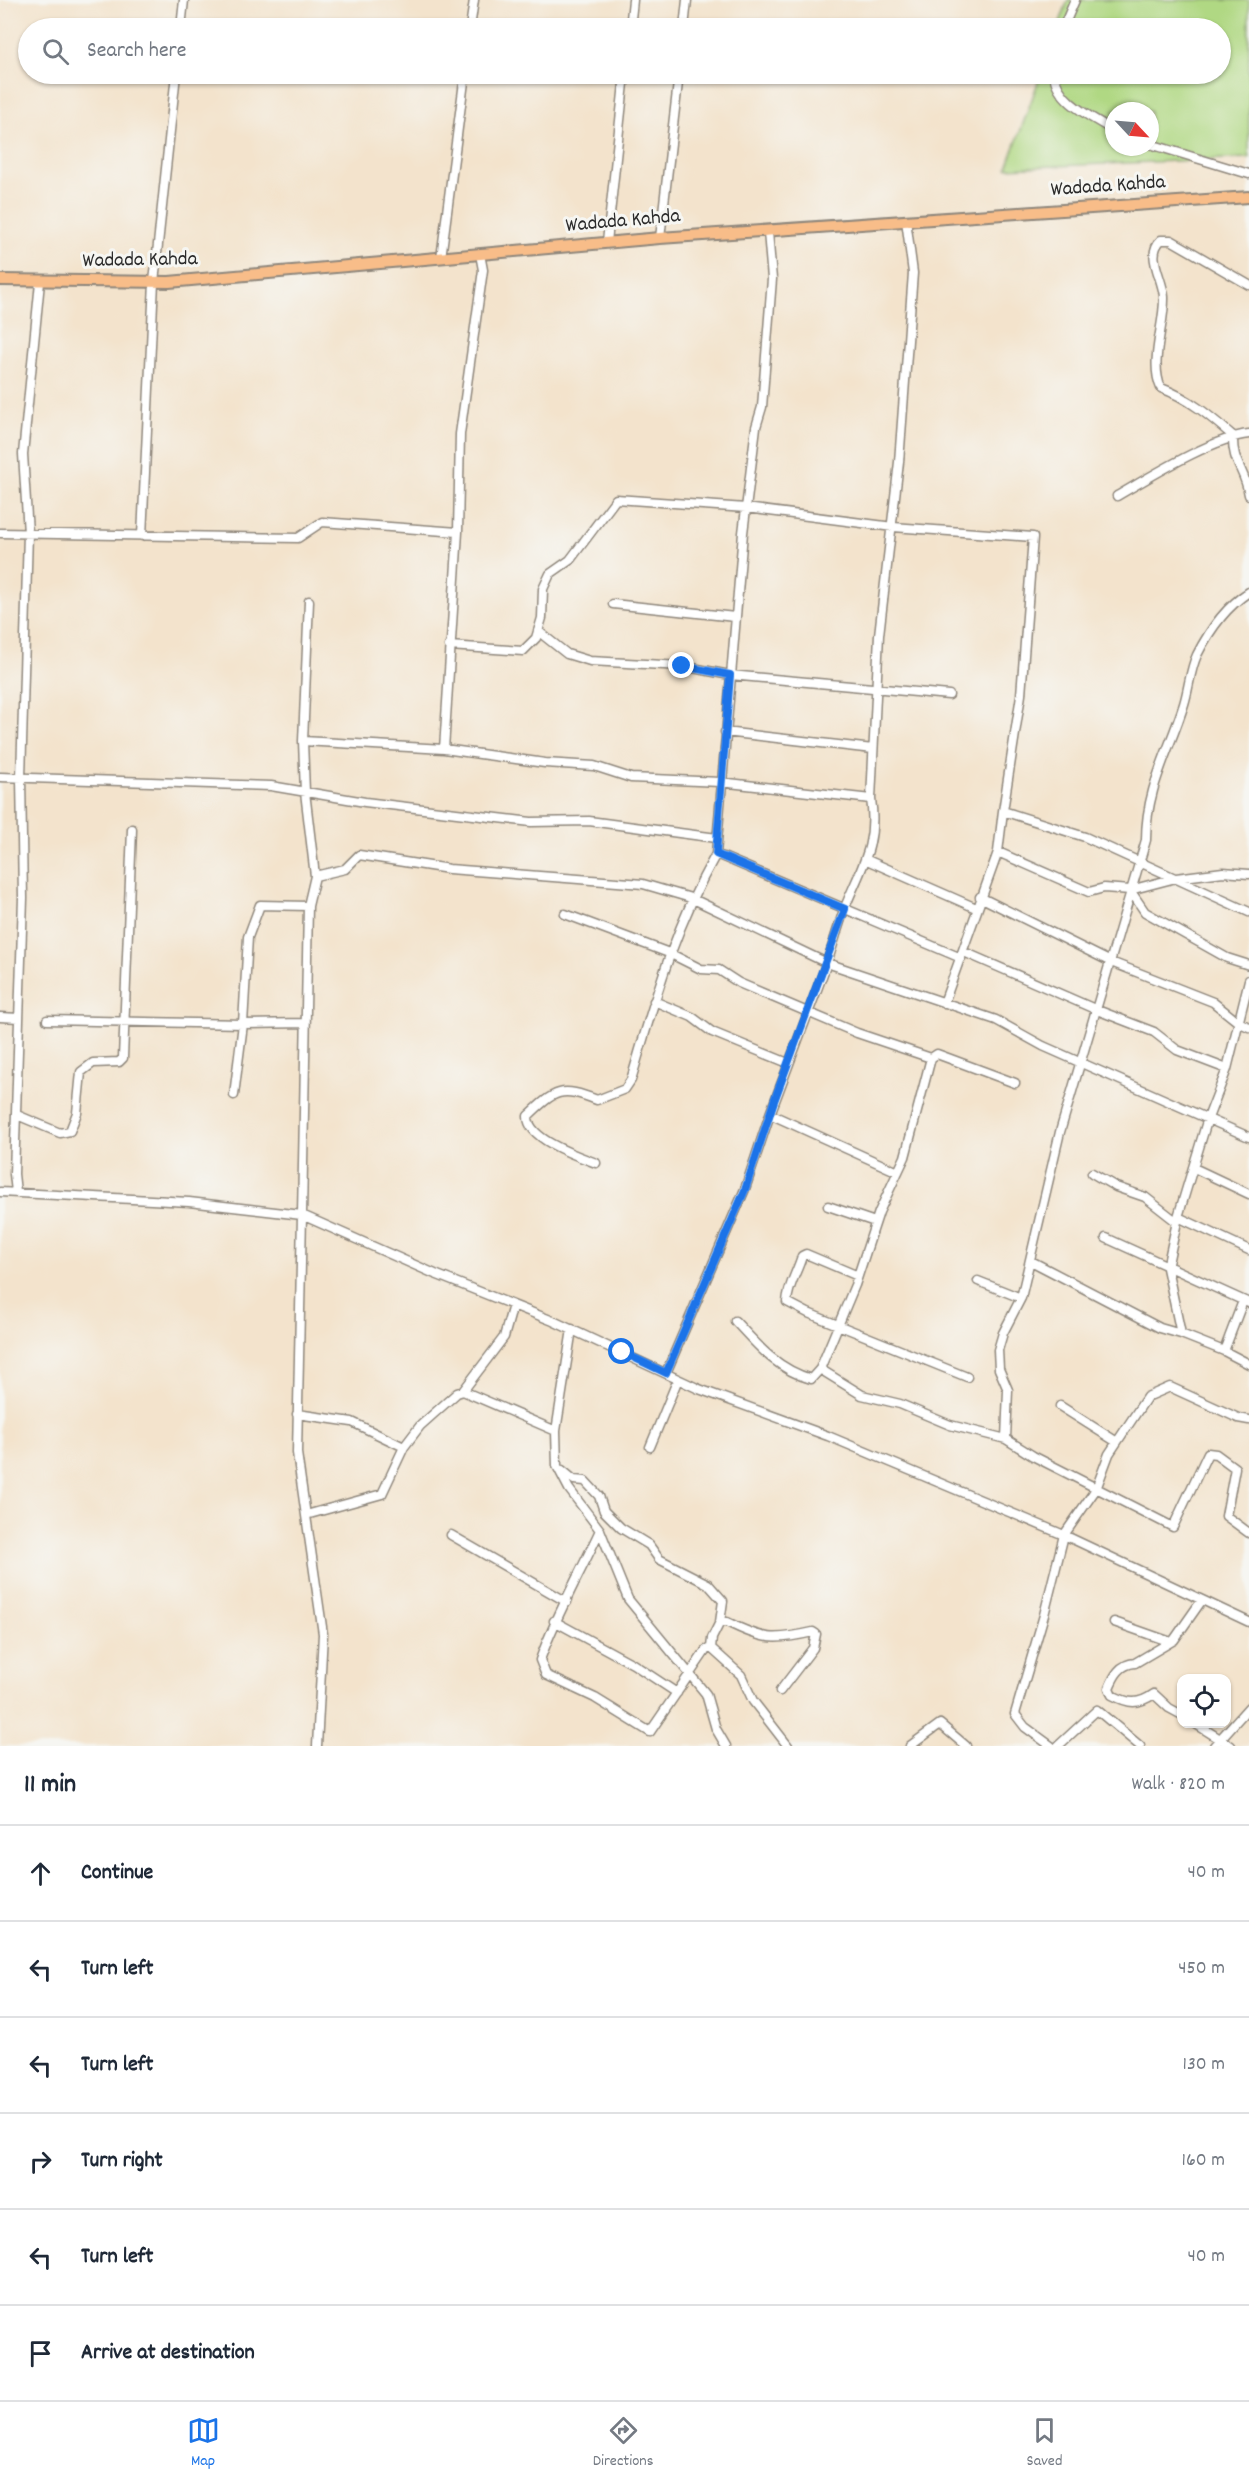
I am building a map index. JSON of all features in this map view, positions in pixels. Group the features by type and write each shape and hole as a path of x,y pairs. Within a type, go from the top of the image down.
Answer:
{"main road":[{"name":"Wadada Kahda","path":"0,280 153,282 660,238 1249,197"}],"street":[{"path":"182,18 184,0"},
{"path":"471,18 474,0"},
{"path":"631,18 633,0"},
{"path":"685,18 687,0"},
{"path":"1067,18 1075,0"},
{"path":"142,536 153,282 175,84"},
{"path":"441,258 464,84"},
{"path":"607,243 624,84"},
{"path":"660,238 678,84"},
{"path":"1056,84 1066,98 1105,125"},
{"path":"1159,147 1249,174"},
{"path":"666,1373 745,1190 788,1063 827,963 845,909 867,860 873,817 871,800 879,635 893,527 913,273 906,220"},
{"path":"596,1163 559,1149 532,1128 527,1122 528,1116 550,1094 574,1091 597,1100 625,1089 631,1080 669,953 691,898 716,854 720,782 746,508 763,395 771,279 768,232"},
{"path":"1233,436 1210,416 1178,394 1161,388 1158,381 1158,341 1164,294 1154,256 1155,249 1161,240 1171,240 1249,285"},
{"path":"444,749 458,531 460,434 483,270 480,254"},
{"path":"16,1192 14,1174 22,898 21,778 28,533 24,454 40,282"},
{"path":"1117,496 1164,468 1233,436 1249,434"},
{"path":"1233,436 1232,455 1242,471 1249,495"},
{"path":"449,646 523,651 536,638 542,618 543,589 550,574 570,560 616,499 746,508 893,527 1033,537 1021,695 998,852 976,908 963,955 944,1003"},
{"path":"0,533 298,538 322,522 458,531"},
{"path":"1006,1439 1008,1390 999,1369 998,1350 1021,1298 1060,1131 1146,840 1146,815 1152,788 1183,705 1197,655 1231,604 1249,592"},
{"path":"309,601 303,741 304,792 315,876 308,906 304,1023 297,1453 323,1634 317,1746"},
{"path":"613,604 735,617"},
{"path":"538,631 567,654 590,661 682,666 730,675 876,691 949,695"},
{"path":"725,732 873,749"},
{"path":"303,741 444,749 545,763 594,766 631,778 720,782 871,800"},
{"path":"0,777 271,786 531,822 590,821 717,838"},
{"path":"1003,811 1084,837 1139,864 1176,878 1249,912"},
{"path":"17,1115 60,1133 70,1131 77,1113 81,1072 93,1063 119,1062 123,1058 127,1022 132,829"},
{"path":"998,852 1089,892 1104,888 1130,890 1176,878 1223,872 1249,874"},
{"path":"716,854 845,909 1154,1032 1177,1050 1227,1069"},
{"path":"315,876 345,868 359,855 449,869 643,884 691,898 827,963 996,1020 1043,1046 1249,1137"},
{"path":"867,860 976,908"},
{"path":"1130,890 1145,912 1227,958 1249,965"},
{"path":"980,897 1111,962 1214,1002 1238,1022 1249,1027"},
{"path":"234,1095 243,1024 248,937 260,905 308,906"},
{"path":"565,914 669,953 701,969 719,970 739,983 808,1010 857,1033 931,1058"},
{"path":"1181,1334 1167,1268 1177,1219 1208,1118 1227,1069 1249,980"},
{"path":"654,1001 692,1017 712,1032 788,1063"},
{"path":"0,1017 19,1018"},
{"path":"47,1020 304,1023"},
{"path":"735,1321 763,1353 792,1373 811,1379 820,1369 858,1276 875,1222 905,1157 931,1058 937,1054 1015,1083"},
{"path":"770,1114 898,1172"},
{"path":"1194,1168 1249,1194"},
{"path":"1092,1173 1116,1187 1145,1197 1177,1219 1249,1251"},
{"path":"0,1192 189,1202 302,1215 572,1329 699,1389 828,1436 1064,1534 1249,1622"},
{"path":"828,1206 875,1222"},
{"path":"1106,1238 1167,1268 1246,1302 1224,1351"},
{"path":"858,1276 806,1254 802,1256 796,1276 788,1288 787,1302 967,1377"},
{"path":"1031,1261 1160,1328 1224,1351 1249,1364"},
{"path":"978,1281 1021,1298"},
{"path":"306,1515 382,1494 405,1447 420,1426 457,1393 463,1391 504,1337 513,1305"},
{"path":"572,1329 556,1431 557,1466 569,1489 600,1530 628,1599 641,1612 653,1632 668,1644 674,1657 706,1694 716,1728 726,1746"},
{"path":"820,1369 862,1395 900,1404 950,1425 1006,1439 1033,1456 1173,1527 1208,1453 1216,1454 1235,1468 1226,1516 1249,1533"},
{"path":"650,1447 678,1379"},
{"path":"1051,1746 1025,1727 1015,1714 1044,1615 1064,1534 1096,1489 1109,1454 1147,1397 1170,1387 1238,1418 1249,1420"},
{"path":"463,1391 556,1431"},
{"path":"1060,1406 1117,1442"},
{"path":"297,1414 352,1422 405,1447"},
{"path":"557,1466 574,1480 585,1481 599,1496 604,1511 621,1528 649,1545 659,1559 708,1584 723,1601 720,1622 712,1638 711,1648"},
{"path":"600,1530 567,1602 554,1621 540,1660 546,1675 595,1698 650,1732 706,1650 711,1648"},
{"path":"452,1534 567,1602"},
{"path":"1177,1712 1154,1694 1144,1701 1131,1703 1112,1695 1109,1688 1120,1669 1128,1663 1135,1663 1168,1641 1174,1640 1202,1600"},
{"path":"554,1621 642,1669 677,1693"},
{"path":"720,1622 727,1622 772,1640 799,1637 813,1632 816,1634 813,1648 780,1691"},
{"path":"1114,1622 1168,1641"},
{"path":"711,1648 741,1675 753,1701 788,1746"},
{"path":"1214,1746 1249,1707"},
{"path":"1058,1746 1097,1710 1140,1746"},
{"path":"910,1746 940,1724 966,1746"},
{"path":"1203,1728 1231,1746"}],"green space":[{"path":"1068,0 1249,0 1249,158 1007,168 1037,84 1231,84 1231,18 1062,18"}],"route":[{"path":"622,1352 666,1373 745,1190 774,1101 827,963 845,909 716,854 730,675 682,666"}]}
